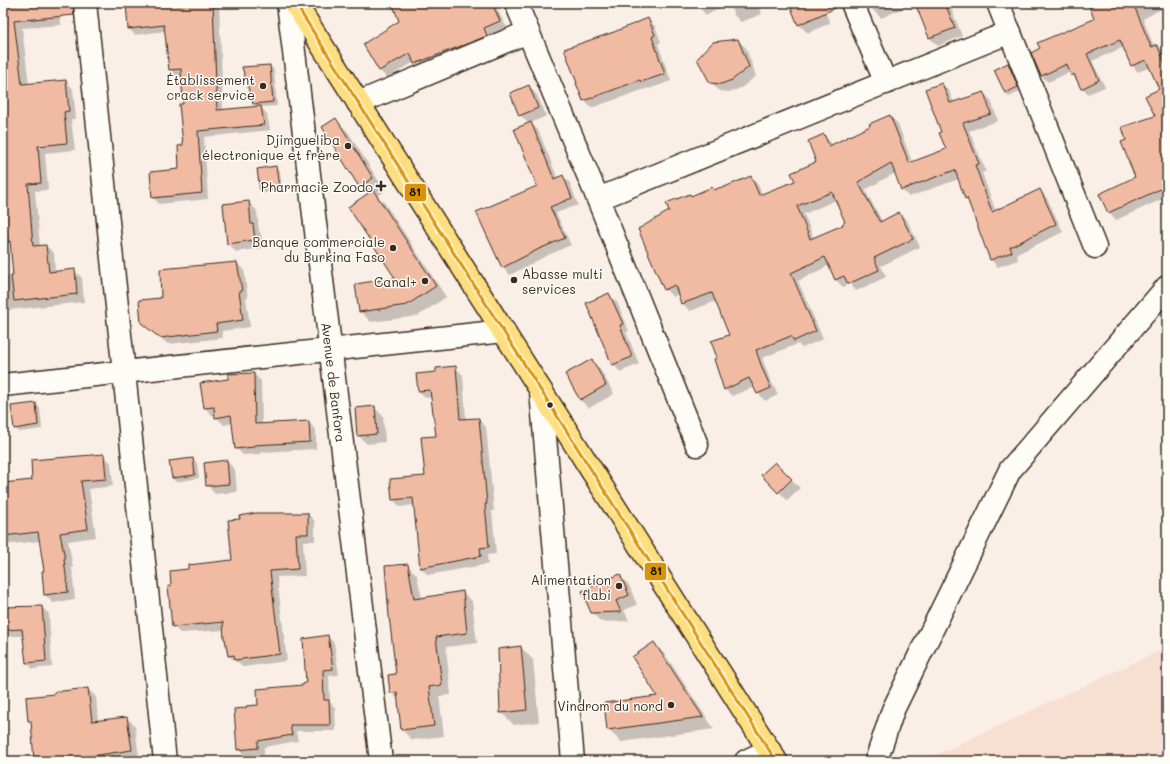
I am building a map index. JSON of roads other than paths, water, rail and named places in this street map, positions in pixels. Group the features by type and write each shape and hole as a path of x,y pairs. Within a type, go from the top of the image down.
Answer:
{"main road":[{"path":"295,3 773,756"}],"street":[{"path":"85,3 165,761"},
{"name":"Avenue de Banfora","path":"288,3 381,761"},
{"path":"516,3 598,199 697,445"},
{"path":"852,3 886,83"},
{"path":"998,3 1095,247"},
{"path":"358,103 528,32"},
{"path":"598,199 1010,32"},
{"path":"876,761 893,710 1010,470 1167,287"},
{"path":"3,385 504,331"},
{"path":"541,391 573,761"},
{"path":"746,761 773,756"}],"place":[{"name":"Établissement crack service","path":"263,86"},
{"name":"Djimgueliba électronique et frère","path":"348,146"},
{"name":"Pharmacie Zoodo","path":"381,186"},
{"name":"Banque commerciale du Burkina Faso","path":"393,248"},
{"name":"Abasse multi services","path":"514,280"},
{"name":"Canal+","path":"425,281"},
{"name":"Alimentation flabi","path":"619,586"},
{"name":"Vindrom du nord","path":"671,705"}]}
